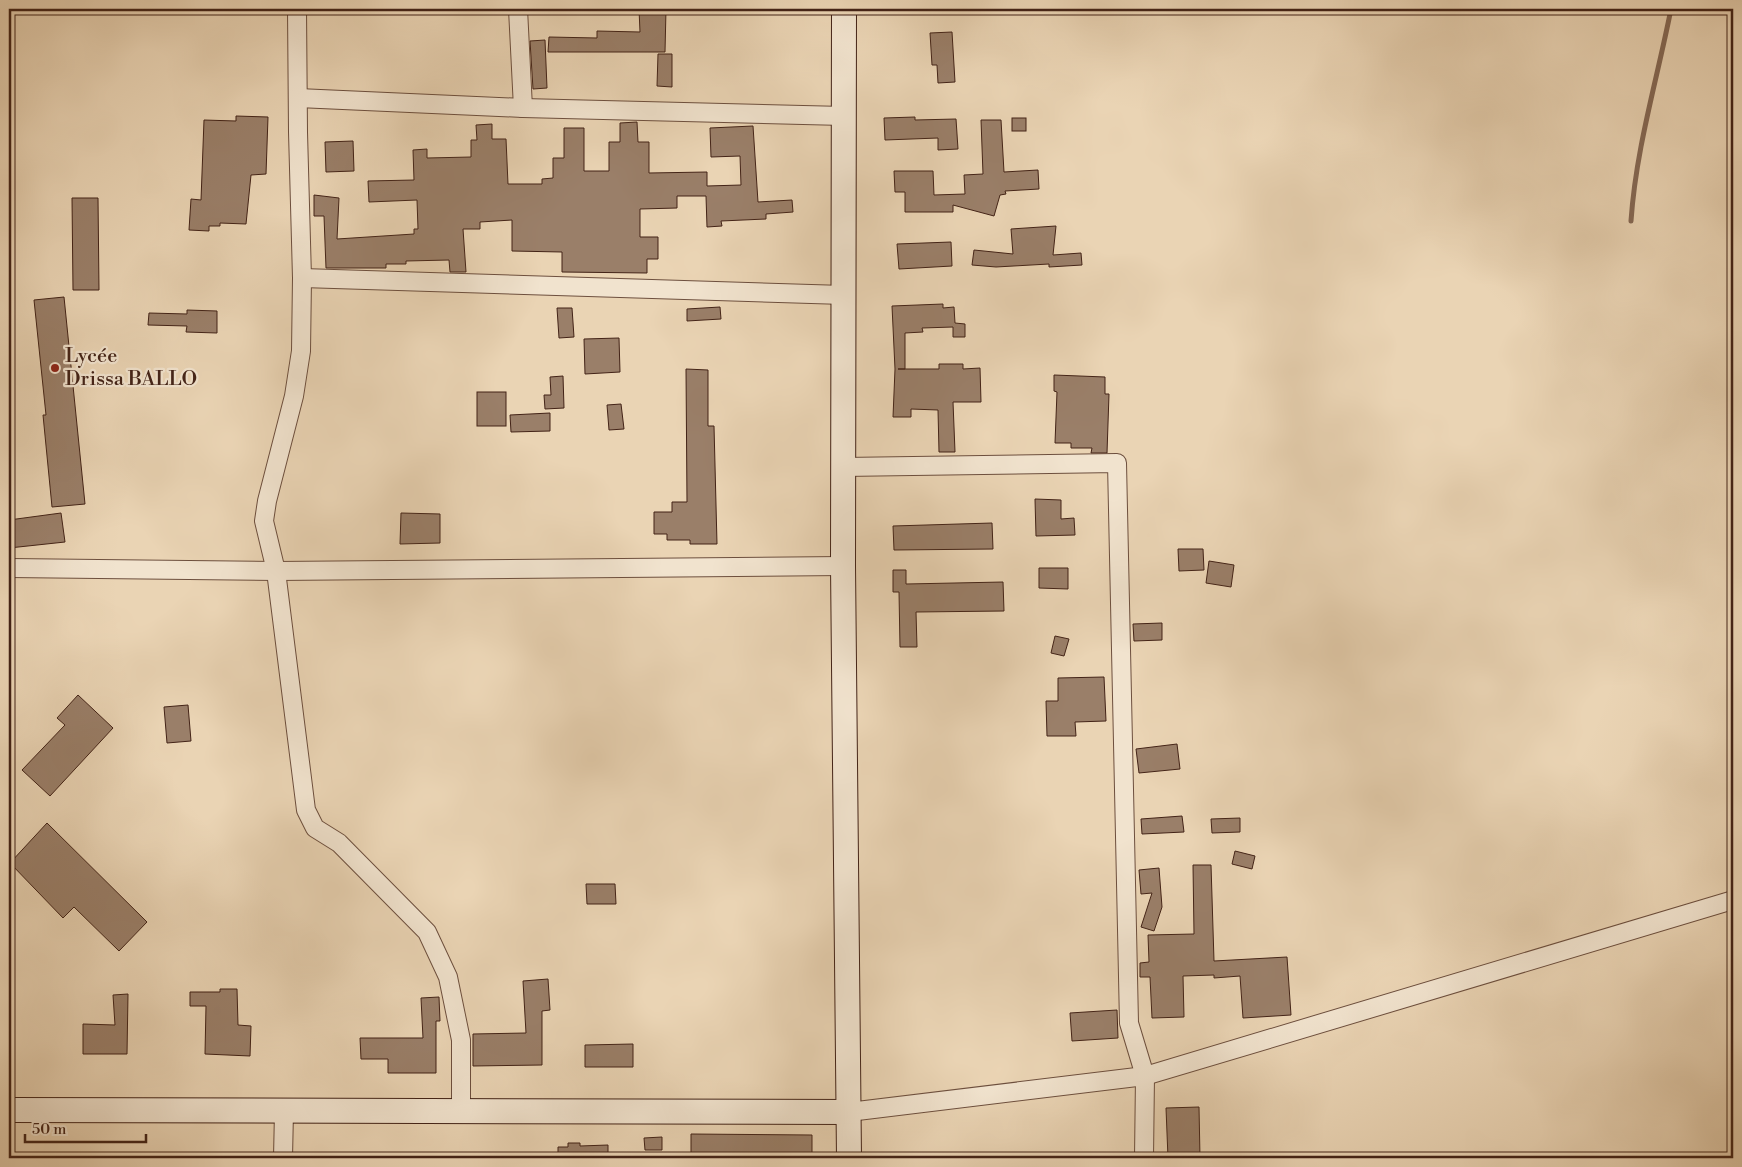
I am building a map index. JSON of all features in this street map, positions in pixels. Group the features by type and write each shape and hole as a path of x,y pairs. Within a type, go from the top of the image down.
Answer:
{"street":[{"path":"297,9 302,278 301,351 294,396 267,501 264,522 276,571 306,810 315,828 339,843 427,932 448,977 461,1040 461,1111"},
{"path":"518,9 523,108"},
{"path":"844,9 843,566 849,1158"},
{"path":"298,98 523,108 844,116"},
{"path":"302,278 844,295"},
{"path":"843,467 1117,463 1129,1023 1145,1076 1144,1158"},
{"path":"9,568 276,571 843,566"},
{"path":"9,1110 849,1112 1145,1076 1733,900"},
{"path":"283,1158 284,1111"}],"building":[{"path":"639,9 666,9 665,52 548,52 549,37 597,38 597,31 640,32"},
{"path":"952,32 955,82 938,83 937,65 932,65 930,33"},
{"path":"545,40 547,88 533,89 530,41"},
{"path":"658,54 672,54 672,87 657,86"},
{"path":"236,116 268,117 266,174 251,175 246,224 220,223 220,226 209,226 209,231 189,230 191,199 201,200 204,120 236,121"},
{"path":"915,117 915,120 956,119 958,149 938,150 938,138 885,140 884,118"},
{"path":"1012,118 1026,118 1026,131 1012,131"},
{"path":"981,120 1001,120 1004,172 1038,170 1039,189 1005,191 1006,194 1000,195 994,216 953,205 953,212 905,212 905,192 895,192 894,171 933,171 934,195 965,194 964,175 983,174"},
{"path":"637,122 638,142 649,142 649,173 707,172 707,186 741,185 740,156 711,157 710,128 753,126 758,202 792,200 793,212 766,214 766,219 721,221 722,226 707,227 706,196 677,196 677,208 640,209 640,237 658,237 658,259 647,259 647,273 562,272 562,252 512,251 512,220 480,222 480,229 463,229 466,272 450,272 449,260 406,261 406,264 386,264 386,268 326,268 324,216 314,216 314,195 339,198 337,239 414,234 414,229 418,229 417,200 369,202 368,181 414,180 413,150 427,149 427,158 471,157 471,140 477,140 476,125 492,124 492,139 506,139 508,184 542,184 542,179 553,178 553,158 564,158 564,128 584,128 584,171 609,171 609,142 620,142 620,123"},
{"path":"353,141 354,171 326,172 325,142"},
{"path":"72,198 98,198 99,290 73,290"},
{"path":"1056,226 1053,255 1081,253 1082,265 1049,267 1049,264 996,267 972,265 974,250 1013,254 1011,229"},
{"path":"951,242 952,266 899,269 897,244"},
{"path":"64,297 85,504 52,507 43,415 46,415 34,300"},
{"path":"943,304 943,308 954,307 955,323 965,324 965,337 953,337 953,327 922,328 923,332 905,333 905,369 939,369 939,364 963,364 963,369 980,368 981,402 953,402 955,452 939,452 938,410 911,409 911,417 893,417 895,369 892,306"},
{"path":"720,307 721,319 687,321 687,309"},
{"path":"557,308 572,308 574,337 559,338"},
{"path":"187,310 217,311 217,333 186,332 187,326 148,325 149,313 187,314"},
{"path":"619,338 620,372 585,374 584,339"},
{"path":"686,369 708,370 708,426 714,426 717,544 690,544 690,540 667,540 667,534 654,534 654,512 672,512 672,502 687,502"},
{"path":"1054,375 1105,377 1105,394 1109,394 1107,453 1091,453 1092,448 1071,448 1071,443 1055,443 1057,392 1054,391"},
{"path":"563,376 564,408 545,409 544,395 551,395 550,377"},
{"path":"477,392 506,392 506,426 477,426"},
{"path":"621,404 624,429 609,430 607,405"},
{"path":"550,413 550,431 511,432 510,415"},
{"path":"1035,499 1061,500 1061,519 1074,518 1075,535 1036,536"},
{"path":"61,513 65,542 9,548 9,520"},
{"path":"401,513 440,514 440,543 400,544"},
{"path":"992,523 993,549 894,550 893,526"},
{"path":"1178,549 1203,549 1204,570 1179,571"},
{"path":"1209,561 1234,565 1231,587 1206,583"},
{"path":"1039,568 1068,568 1068,589 1039,588"},
{"path":"893,570 906,570 906,584 1003,582 1004,611 916,612 917,647 900,647 899,592 893,592"},
{"path":"1162,623 1162,640 1134,641 1133,624"},
{"path":"1055,636 1069,639 1064,656 1051,653"},
{"path":"1104,677 1106,721 1075,722 1076,736 1047,736 1046,701 1058,701 1058,678"},
{"path":"78,695 113,728 50,796 22,770 65,725 57,718"},
{"path":"188,705 191,741 167,743 164,707"},
{"path":"1177,744 1180,769 1139,773 1136,749"},
{"path":"1182,816 1184,832 1142,834 1141,819"},
{"path":"1240,818 1240,832 1212,833 1211,819"},
{"path":"47,823 147,922 119,951 74,907 63,918 10,863"},
{"path":"1235,851 1255,856 1252,869 1232,864"},
{"path":"1193,865 1211,865 1214,961 1287,957 1291,1015 1243,1018 1240,976 1214,978 1214,975 1183,976 1184,1017 1152,1018 1150,977 1140,977 1140,963 1149,962 1148,935 1194,934"},
{"path":"1159,868 1162,907 1154,931 1141,927 1152,893 1141,894 1139,870"},
{"path":"586,884 615,884 616,904 587,904"},
{"path":"548,979 550,1010 542,1011 542,1065 473,1066 473,1034 526,1033 523,981"},
{"path":"220,989 237,989 238,1025 251,1026 250,1056 205,1054 206,1006 190,1006 190,992 220,992"},
{"path":"128,994 127,1054 83,1054 83,1024 115,1025 113,995"},
{"path":"439,997 440,1021 436,1021 436,1073 388,1073 388,1059 361,1059 360,1038 423,1038 421,998"},
{"path":"1117,1010 1118,1038 1072,1041 1070,1013"},
{"path":"633,1044 633,1067 585,1067 585,1045"},
{"path":"1199,1107 1200,1158 1168,1158 1166,1108"},
{"path":"691,1134 812,1135 812,1158 691,1158"},
{"path":"662,1137 662,1150 645,1150 644,1138"},
{"path":"568,1143 580,1143 580,1146 608,1145 608,1158 558,1158 558,1147 568,1147"}],"waterway":[{"path":"1631,221 1637,167 1671,9"}],"place":[{"name":"Lycée Drissa BALLO","path":"55,368"}]}
